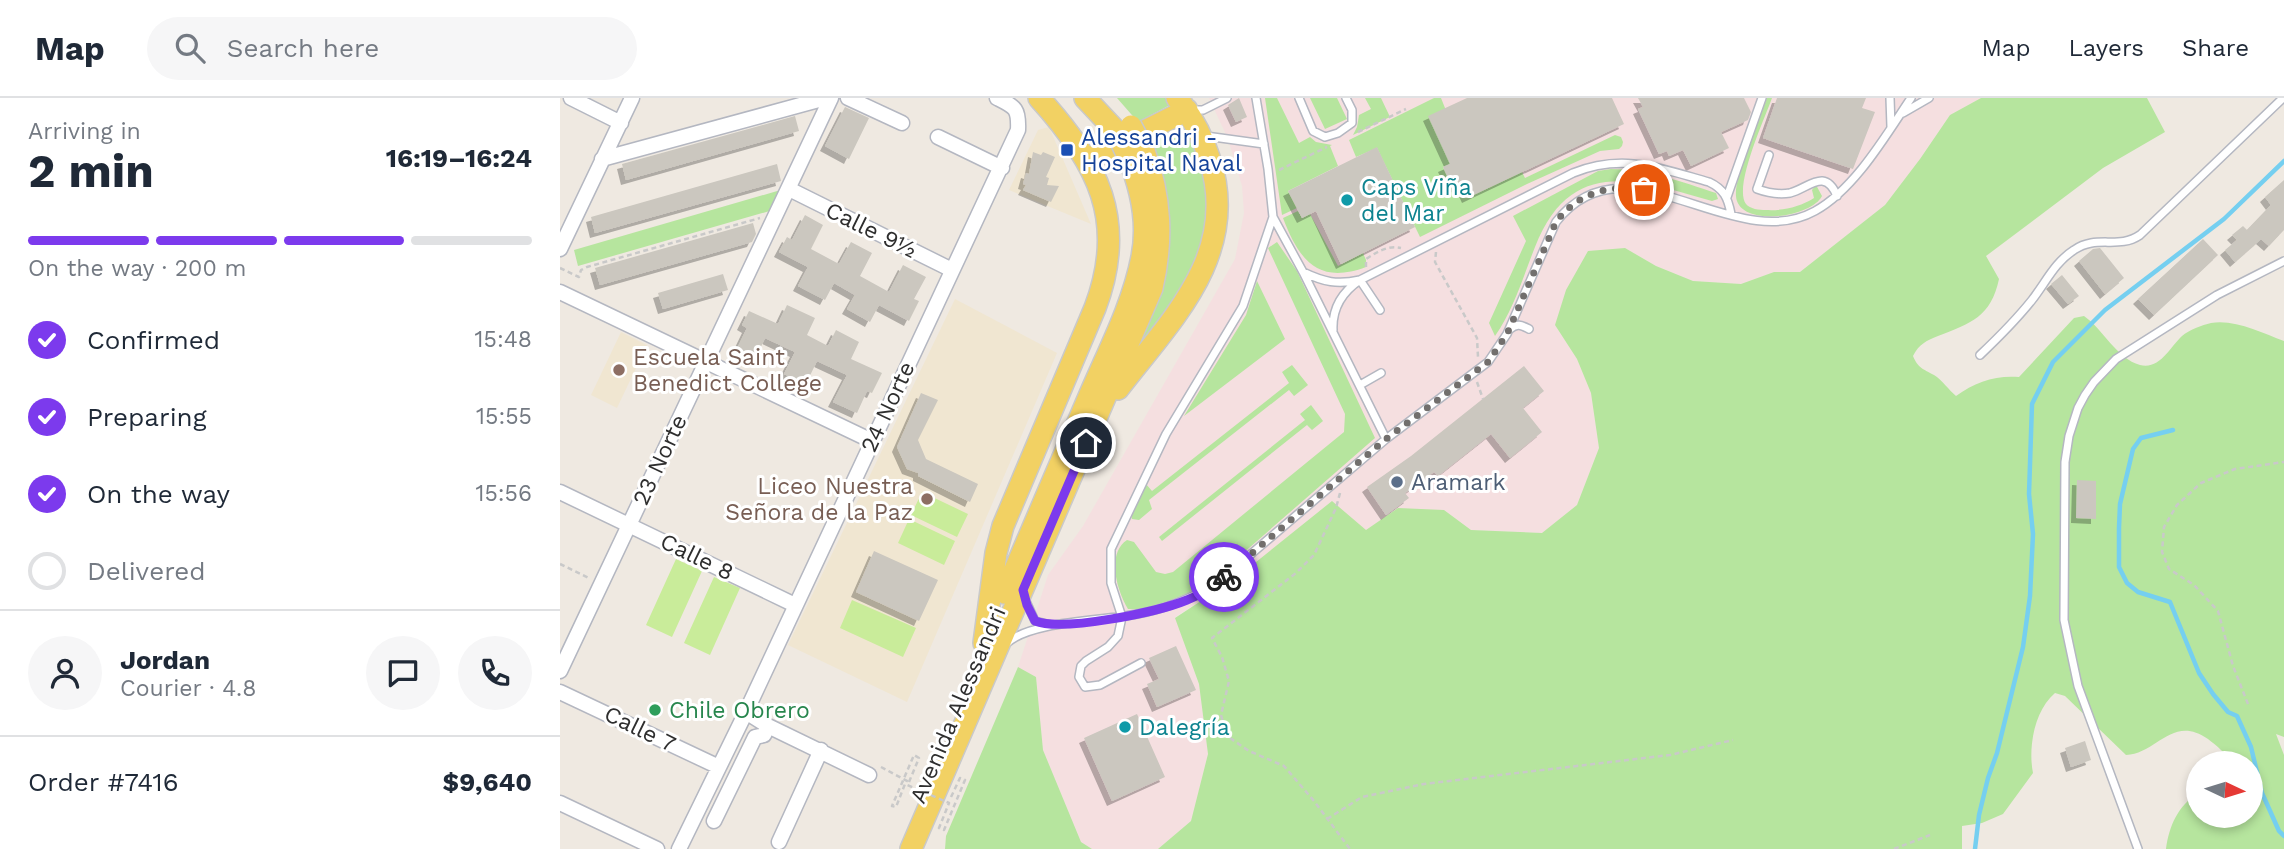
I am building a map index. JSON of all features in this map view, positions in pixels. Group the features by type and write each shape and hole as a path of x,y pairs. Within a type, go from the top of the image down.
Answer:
{"main road":[{"path":"990,648 996,553 1003,526 1095,308 1106,274 1108,256 1107,222 1100,190 1087,160 1039,98"},
{"name":"Avenida Alessandri","path":"1085,98 1123,129"},
{"name":"Avenida Alessandri","path":"896,849 990,648 1023,590 1146,307 1157,268 1159,208 1156,189 1105,98"},
{"path":"1087,160 1186,102 1213,169 1217,206 1216,235 1207,263 1188,296 1096,418"},
{"name":"Avenida Alessandri","path":"911,849 1136,282 1142,257 1144,223 1136,152"}],"street":[{"path":"571,98 621,123"},
{"path":"560,249 632,98"},
{"path":"603,159 826,98"},
{"name":"23 Norte","path":"560,671 831,98"},
{"path":"848,98 902,123"},
{"name":"24 Norte","path":"679,849 1002,168 1018,130 1019,116 1014,106 997,98"},
{"path":"938,137 1002,168"},
{"name":"Calle 9½","path":"789,190 952,270"},
{"path":"560,292 872,440"},
{"name":"Calle 8","path":"560,492 795,605"},
{"name":"Calle 7","path":"560,691 719,768"},
{"path":"746,712 768,726 869,775"},
{"path":"714,821 755,737 764,735 768,726"},
{"path":"779,842 821,750"},
{"path":"560,803 657,849"}],"lane":[{"path":"1186,102 1203,110 1227,98"},
{"path":"1256,98 1273,218 1303,272 1386,439"},
{"path":"1299,98 1313,131 1325,137 1338,133 1352,123 1352,110 1346,98"},
{"path":"1727,197 1762,98"},
{"path":"1891,98 1891,127"},
{"path":"990,648 1015,636 1055,625 1140,614 1188,600 1217,583 1386,439 1488,362 1509,330 1556,222 1565,210 1580,200 1610,188 1633,188 1753,221 1790,221 1813,213 1837,196 1860,169 1910,98"},
{"path":"1900,114 1930,98"},
{"path":"1980,355 2021,314 2063,258 2088,243 2123,243 2140,235 2283,98"},
{"path":"1200,135 1264,144"},
{"path":"1769,155 1756,189 1782,194 1800,190 1813,181 1823,181 1832,186 1837,196"},
{"path":"1333,334 1334,316 1342,296 1360,280 1592,166 1617,162 1652,167 1709,181 1720,187 1727,197 1731,214"},
{"path":"1141,663 1094,687 1085,687 1080,682 1081,666 1113,643 1118,636 1122,617 1111,583 1111,550 1166,434 1243,306 1273,218"},
{"path":"2138,849 2078,686 2064,620 2065,462 2069,436 2085,395 2116,359 2217,295 2284,261"},
{"path":"1303,272 1329,283 1360,280"},
{"path":"1360,280 1380,310"},
{"path":"1509,330 1514,325 1530,329"},
{"path":"1360,385 1381,373"},
{"path":"1023,590 1035,621 1055,625"}],"path":[{"path":"1353,135 1406,109"},
{"path":"1276,172 1332,145"},
{"path":"560,268 579,277 581,270 587,267 777,214"},
{"path":"1361,269 1366,267 1366,259 1377,252 1408,246"},
{"path":"1436,250 1435,262 1477,338 1479,348 1476,386 1483,399"},
{"path":"2248,704 2233,666 2218,611 2194,585 2169,569 2162,552 2164,527 2177,505 2201,483 2235,469 2284,462"},
{"path":"1343,476 1336,508 1314,555 1296,573 1212,638 1222,657 1229,681 1222,715 1227,736 1249,751 1284,766 1350,849"},
{"path":"560,564 601,584"},
{"path":"1327,819 1362,797 1424,784 1670,755 1733,740"},
{"path":"909,782 919,758 914,755 892,806 896,807 905,785 949,803 939,828 944,830 965,780 960,778 951,797"},
{"path":"1894,849 1930,835"}],"shaded area":[{"path":"1209,98 1981,98 1950,115 1885,205 1800,272 1774,272 1741,284 1693,281 1656,266 1625,248 1555,325 1577,359 1591,393 1599,448 1577,505 1543,533 1471,530 1444,510 1366,530 1236,578 1175,617 1199,684 1208,754 1191,821 1158,849 1092,849 1081,842 1043,750 1036,677 1018,667 1048,575 1083,526 1235,259 1244,213 1242,186 1228,139"},
{"path":"1049,127 1091,224 1009,190 1038,130"},
{"name":"Liceo Nuestra Señora de la Paz","path":"955,299 1057,353 907,702 788,645"},
{"name":"Escuela Saint Benedict College","path":"621,332 647,345 617,408 591,395"}],"green space":[{"path":"1117,98 1167,98 1170,105 1138,122"},
{"path":"1265,98 1277,98 1299,143 1310,137 1316,142 1332,145 1330,146 1338,166 1288,191 1297,208 1282,215"},
{"path":"1310,98 1337,98 1347,119 1325,129"},
{"path":"1365,98 1381,98 1390,117 1353,135 1359,115 1371,109"},
{"path":"1434,98 1441,98 1445,108 1450,164 1443,167 1453,188 1461,185 1467,198 1522,172 1525,178 1615,135 1621,137 1623,142 1619,149 1600,151 1420,237 1377,148 1356,157 1349,140"},
{"path":"1767,98 1772,98 1751,152 1744,183 1743,195 1746,204 1760,210 1791,208 1814,198 1812,190 1816,185 1822,196 1804,210 1776,216 1749,213 1740,206 1736,196 1743,162"},
{"path":"1981,98 2147,98 2165,132 2103,168 1986,256 1999,279 1991,302 1970,322 1926,341 1913,356 1919,366 1937,377 1956,396 1986,380 2019,377 2074,318 2084,316 2124,357 2147,366 2159,361 2185,334 2211,323 2239,325 2284,341 2284,737 2276,734 2284,755 2284,849 2166,849 2169,832 2186,803 2186,828 2263,828 2263,751 2222,751 2195,732 2184,731 2165,737 2147,749 2126,755 2065,696 2055,693 2042,710 2034,730 2031,752 2033,773 2003,814 1982,823 1962,826 1962,849 1158,849 1191,821 1208,754 1199,684 1175,618 1236,578 1332,501 1366,530 1398,508 1444,510 1471,530 1542,533 1577,505 1599,448 1591,393 1577,359 1555,325 1566,290 1588,251 1625,248 1656,266 1693,281 1741,284 1774,272 1800,272 1885,205 1950,115"},
{"path":"1172,130 1188,135 1201,162 1211,206 1200,261 1150,341 1143,337 1152,314 1149,141"},
{"path":"1611,169 1664,177 1716,193 1718,199 1712,201 1633,182 1587,186 1567,198 1550,218 1535,247 1513,304 1495,336 1489,323 1526,241 1513,216 1598,171"},
{"path":"784,189 773,210 578,266 574,250"},
{"path":"1298,211 1302,218 1310,214 1338,266 1363,253 1366,267 1335,273 1313,265 1296,246 1283,218"},
{"path":"1277,242 1297,271 1375,438 1218,575 1188,593 1168,601 1143,609 1128,609 1117,583 1115,563 1121,546 1127,540 1134,542 1156,572 1173,572 1344,432 1345,414 1268,248"},
{"path":"1257,281 1285,339 1184,416 1246,315"},
{"path":"1292,365 1308,385 1294,396 1289,390 1149,500 1152,509 1139,520 1132,519 1131,515 1146,484 1152,491 1289,383 1282,372"},
{"path":"1311,405 1323,421 1312,430 1307,425 1162,541 1159,537 1305,420 1300,414"},
{"path":"922,492 968,514 957,537 911,515"},
{"path":"909,519 955,541 944,565 898,543"},
{"path":"676,559 702,571 672,637 646,625"},
{"path":"714,577 740,588 710,655 684,643"},
{"path":"852,600 916,628 903,657 840,628"},
{"path":"1018,667 1036,677 1043,750 1081,842 1092,849 945,849 946,836"}],"building":[{"path":"1239,98 1247,117 1236,122 1228,105"},
{"path":"1467,98 1612,98 1624,124 1467,198 1461,185 1453,189 1443,167 1450,164 1428,116"},
{"path":"1638,98 1744,98 1751,112 1748,120 1721,132 1729,148 1691,166 1683,150 1669,156 1667,151 1659,154 1638,109 1643,107"},
{"path":"1777,98 1866,98 1862,108 1875,112 1853,169 1763,138"},
{"path":"845,107 869,118 849,159 825,146"},
{"path":"795,116 799,131 626,180 622,164"},
{"name":"Caps Viña del Mar","path":"1377,147 1415,227 1341,264 1316,211 1302,218 1288,191"},
{"path":"1033,152 1041,155 1043,152 1055,157 1046,177 1049,178 1047,185 1059,186 1051,202 1023,190"},
{"path":"777,164 781,181 595,233 591,217"},
{"path":"2284,180 2284,230 2269,246 2261,239 2235,262 2225,250 2237,240 2232,235 2243,226 2247,230 2271,205 2265,197"},
{"path":"805,215 823,225 811,249 839,264 851,242 872,253 860,276 889,292 903,265 926,277 914,299 919,301 909,321 879,305 870,322 847,309 855,295 834,283 825,300 798,286 808,267 779,252 787,237 792,240"},
{"path":"753,223 756,234 752,242 600,285 595,268"},
{"path":"2203,239 2218,255 2154,315 2138,299"},
{"path":"2100,248 2124,278 2105,294 2079,261 2093,249"},
{"path":"723,274 728,290 663,309 658,293"},
{"path":"2062,275 2079,296 2068,304 2051,284"},
{"path":"787,305 815,318 807,335 828,346 836,330 859,342 851,359 882,373 872,393 867,391 857,413 833,402 847,375 817,361 806,384 784,374 795,352 765,338 754,362 735,353 747,328 742,325 749,311 778,324"},
{"path":"1524,366 1544,391 1523,408 1542,432 1510,458 1491,434 1438,476 1434,472 1405,493 1409,498 1386,515 1367,487 1411,456"},
{"path":"921,393 938,400 918,440 926,459 978,484 970,502 907,469 897,447"},
{"path":"2077,480 2096,481 2096,519 2076,518"},
{"path":"874,551 938,580 919,621 856,592"},
{"path":"1176,646 1196,690 1157,707 1147,684 1159,679 1149,658"},
{"name":"Dalegría","path":"1137,714 1165,777 1112,801 1084,738"},
{"path":"2085,741 2091,760 2071,767 2065,748"}],"waterway":[{"path":"1975,849 1979,815 2023,647 2030,596 2033,534 2029,494 2032,404 2053,362 2105,310 2224,219 2284,161"},
{"path":"2173,430 2141,438 2133,449 2120,504 2119,567 2127,583 2138,592 2170,602 2199,673 2228,712 2237,716 2251,747 2262,793 2279,831 2284,836"}],"way so far":[{"path":"1224,577 1386,439 1488,362 1507,334 1556,222 1565,210 1580,200 1610,188 1644,190"}],"place":[{"name":"Alessandri - Hospital Naval","path":"1067,150"},
{"name":"Caps Viña del Mar","path":"1347,200"},
{"name":"Escuela Saint Benedict College","path":"619,370"},
{"name":"Aramark","path":"1397,482"},
{"name":"Liceo Nuestra Señora de la Paz","path":"927,499"},
{"name":"Chile Obrero","path":"655,710"},
{"name":"Dalegría","path":"1125,727"}],"route":[{"path":"1086,443 1023,590 1035,621 1055,625 1140,614 1188,600 1224,577"}]}
